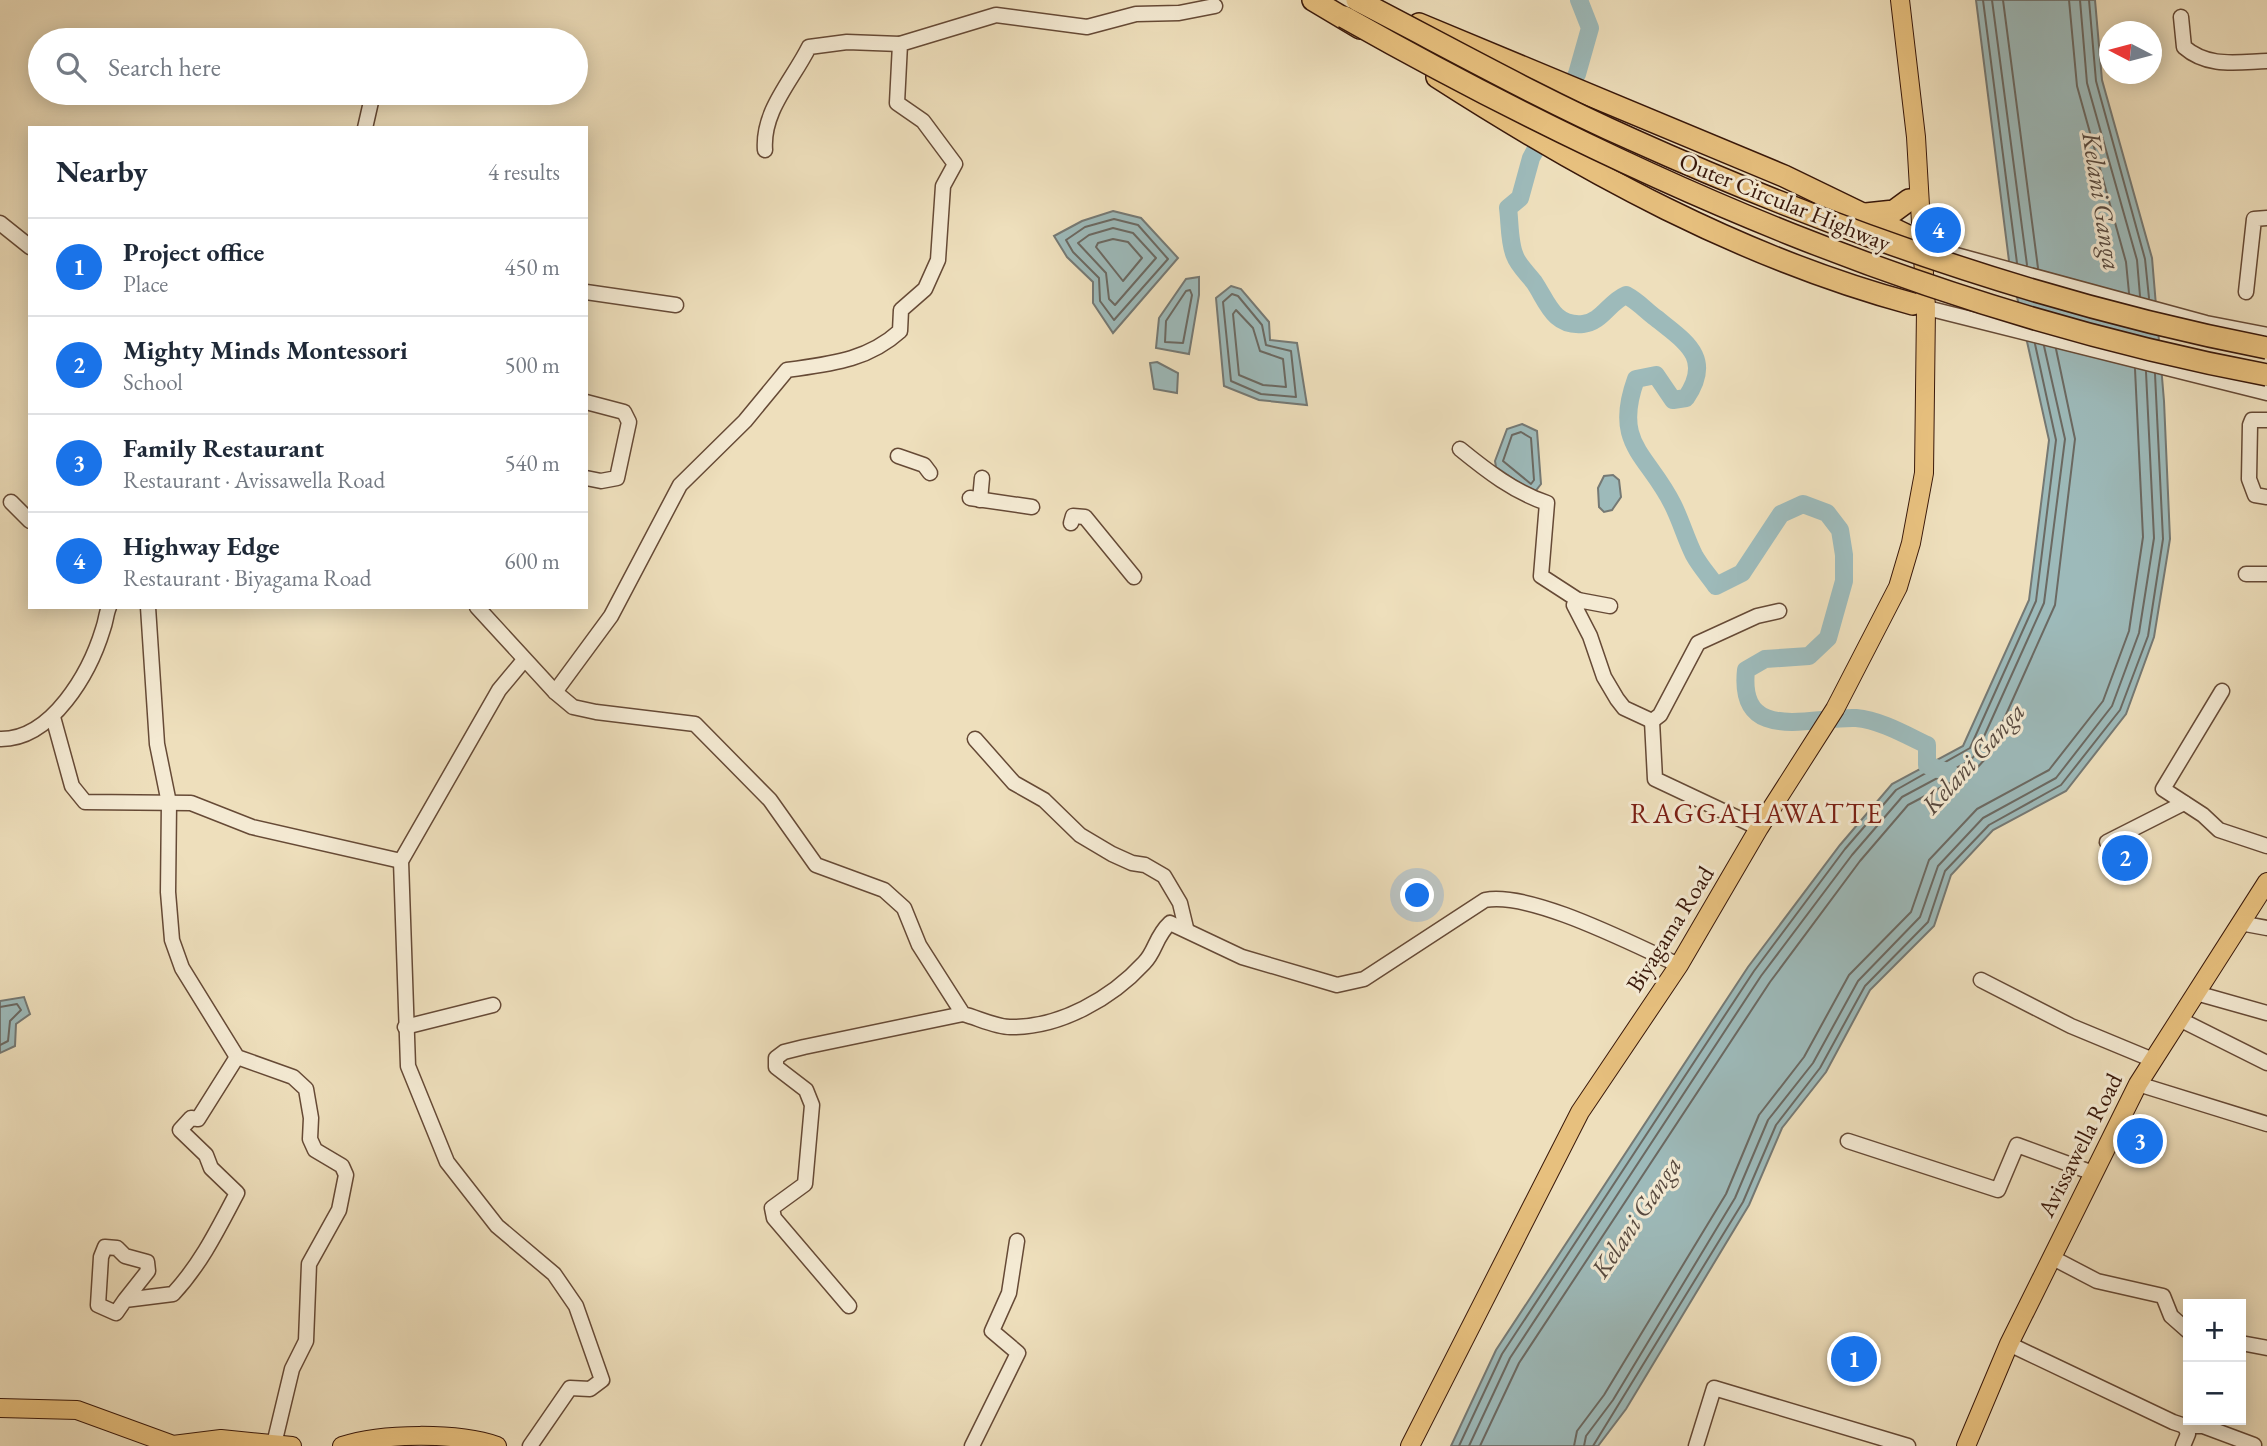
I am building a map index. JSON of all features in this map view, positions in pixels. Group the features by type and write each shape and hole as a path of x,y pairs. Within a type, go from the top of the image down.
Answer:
{"highway":[{"name":"Outer Circular Highway","path":"1313,0 1465,86 1621,164 1850,257 1993,307 2081,332 2267,375"},
{"name":"Outer Circular Highway","path":"1358,0 1629,138 1731,183 1887,243 2086,306 2267,348"},
{"path":"1358,0 1784,176 1916,240"},
{"path":"1344,17 1575,162 1699,224 1835,279 1919,306"},
{"path":"1866,214 1894,211 1909,200"}],"main road":[{"name":"Biyagama Road","path":"1410,1446 1580,1112 1679,965 1759,828 1835,709 1898,587 1912,543 1924,473 1916,240 1916,137 1900,0"},
{"name":"Biyagama Road","path":"1910,90 1906,139 1909,200 1916,240"},
{"name":"Avissawella Road","path":"1966,1446 2009,1344 2138,1084 2267,882"},
{"path":"0,1408 77,1410 137,1441 173,1445 221,1439 283,1445"},
{"path":"342,1446 368,1438 396,1436 473,1440 497,1446"}],"street":[{"path":"765,150 763,133 769,118 808,47 847,42 900,44 996,15 1087,27 1136,14 1179,13 1215,6"},
{"path":"2181,17 2184,47 2197,58 2213,62 2267,61"},
{"path":"555,692 611,616 680,485 745,421 787,370 852,360 886,343 900,331 901,310 925,289 939,260 943,186 955,164 923,121 897,103 900,44"},
{"path":"365,126 370,105"},
{"path":"2246,292 2254,219 2267,218"},
{"path":"0,223 28,245"},
{"path":"1916,240 1999,268 2206,323 2267,335"},
{"path":"588,292 676,305"},
{"path":"1919,306 2267,393"},
{"path":"588,403 624,412 629,422 617,478 601,481 588,478"},
{"path":"2267,420 2252,420 2250,425 2249,479 2255,495 2267,497"},
{"path":"1460,449 1497,478 1531,498 1547,503 1541,576 1578,600 1610,606"},
{"path":"898,456 924,465 930,473"},
{"path":"982,478 975,499 1032,507"},
{"path":"11,502 28,519"},
{"path":"1071,523 1073,516 1085,517 1134,577"},
{"path":"2246,574 2267,574"},
{"path":"1578,600 1574,609 1590,636 1604,677 1617,699 1624,708 1652,721"},
{"path":"0,739 9,739 33,729 52,717 70,697 103,630 108,609"},
{"path":"148,609 157,744 169,803 168,892 172,940 182,968 219,1032 237,1057 293,1077 306,1088 312,1118 310,1139 315,1150 342,1166 346,1175 339,1210 310,1264 306,1341 292,1369 283,1445"},
{"path":"479,609 524,660 573,707 695,724 770,800 816,865 884,890 904,908 919,945 963,1014"},
{"path":"1652,721 1660,715 1698,643 1757,616 1779,611"},
{"path":"524,660 499,690 401,861 408,1066 447,1162 497,1226 554,1274 576,1306 601,1380 590,1389 570,1388 530,1446"},
{"path":"2222,691 2164,789 2219,830 2267,846"},
{"path":"52,717 78,797 85,802 191,803 264,830 322,840 401,861"},
{"path":"1652,721 1655,779 1759,828"},
{"path":"975,739 1014,783 1044,800 1080,835 1112,854 1132,863 1145,864 1164,876 1180,903 1186,928"},
{"path":"2107,842 2184,803"},
{"path":"849,1306 774,1218 772,1208 805,1184 812,1105 806,1090 775,1067 776,1058 784,1052 963,1014 1009,1027 1070,1016 1116,988 1146,961 1158,934 1170,923 1186,928 1242,957 1337,985 1364,979 1485,900 1497,898 1514,900 1595,926 1679,965"},
{"path":"2240,923 2267,928"},
{"path":"1980,980 2071,1026 2153,1060"},
{"path":"2196,993 2267,1013"},
{"path":"405,1027 493,1005"},
{"path":"2179,1019 2267,1063"},
{"path":"125,1300 148,1271 147,1262 125,1256 117,1248 106,1247 101,1257 98,1305 116,1313 125,1300 173,1294 211,1245 237,1192 211,1168 206,1155 180,1130 191,1118 198,1119 237,1057"},
{"path":"2138,1084 2267,1124"},
{"path":"1847,1141 1998,1191 2017,1145 2093,1173"},
{"path":"972,1446 1018,1353 992,1331 1009,1293 1017,1241"},
{"path":"2051,1257 2097,1281 2163,1296 2171,1316 2183,1327"},
{"path":"2009,1344 2185,1426 2203,1426 2254,1445"},
{"path":"2246,1344 2267,1348"},
{"path":"1696,1446 1714,1388 1908,1446"},
{"path":"2183,1446 2188,1434 2185,1426"}],"water":[{"name":"Kelani Ganga","path":"1976,0 2095,0 2099,84 2103,84 2152,258 2164,401 2170,539 2154,637 2126,714 2066,791 1993,830 1951,875 1934,926 1870,990 1826,1072 1782,1128 1749,1205 1626,1409 1598,1446 1451,1446 1496,1350 1748,967 1840,845 1892,784 1963,746 2029,600 2049,440 2009,261"},
{"path":"1113,211 1141,218 1178,258 1113,333 1093,303 1093,282 1067,257 1054,236 1082,221"},
{"path":"1199,277 1199,295 1189,354 1156,348 1159,318 1186,279"},
{"path":"1231,286 1241,289 1269,322 1270,340 1297,343 1307,405 1259,400 1224,386 1216,298"},
{"path":"1157,362 1178,373 1177,393 1154,389 1150,363"},
{"path":"1522,424 1537,431 1541,484 1534,493 1496,467 1495,461 1507,429"},
{"path":"1613,475 1619,480 1621,497 1612,510 1604,512 1599,507 1598,488 1604,476"},
{"path":"24,997 30,1014 16,1024 15,1046 0,1053 0,1001"}],"waterway":[{"name":"Kelani Ganga","path":"1579,0 1590,28 1577,74 1531,158 1520,198 1508,208 1516,259 1552,311 1565,321 1583,324 1595,320 1626,295 1676,334 1692,351 1697,371 1694,384 1686,398 1673,400 1656,375 1636,379 1628,419 1636,448 1673,505 1694,555 1716,586 1742,573 1781,514 1803,504 1827,513 1840,530 1844,581 1828,638 1809,656 1765,659 1746,670 1747,694 1753,709 1765,718 1781,721 1856,718 1893,728 1927,745 1927,765 1950,773"}],"place":[{"name":"Highway Edge","path":"1938,230"},
{"name":"Mighty Minds Montessori","path":"2125,858"},
{"name":"Family Restaurant","path":"2140,1141"},
{"name":"Project office","path":"1854,1359"}],"district":[{"name":"RAGGAHAWATTE","path":"1757,813"}]}
